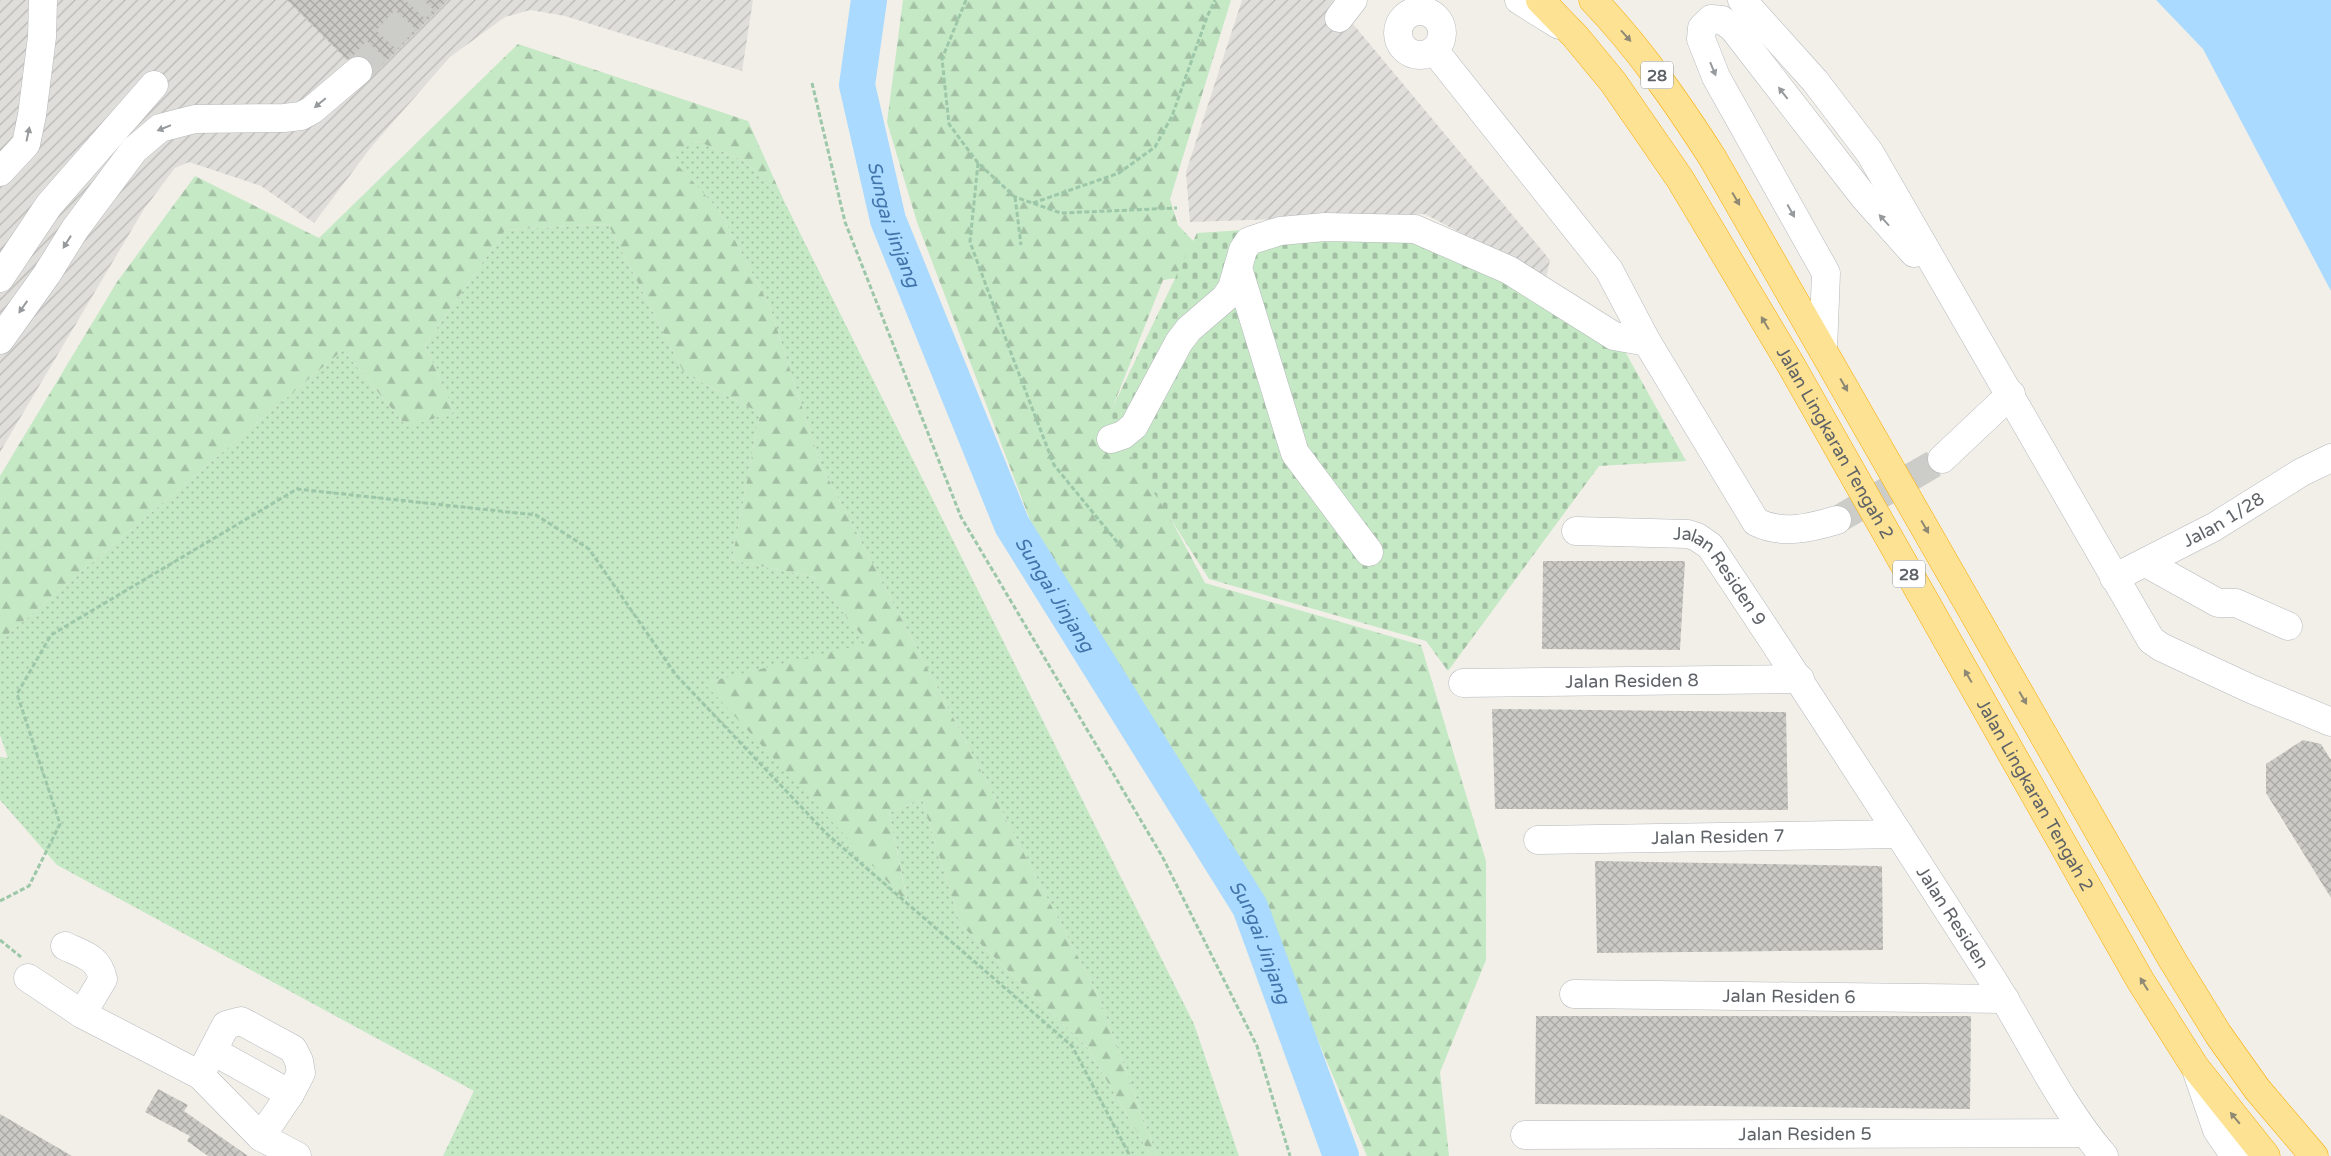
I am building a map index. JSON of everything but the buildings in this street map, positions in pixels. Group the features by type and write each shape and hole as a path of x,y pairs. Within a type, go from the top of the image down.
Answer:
{"highway":[{"name":"Jalan Lingkaran Tengah 2","path":"1540,0 1575,36 1613,82 1680,179 1796,374 2140,980 2195,1067 2266,1156"},
{"name":"Jalan Lingkaran Tengah 2","path":"1593,0 1644,56 1681,108 1712,157 2173,962 2218,1034 2257,1089 2314,1156"}],"street":[{"path":"0,172 26,144 32,115 42,36 43,0"},
{"path":"1519,0 1575,36"},
{"path":"1742,0 1815,81 1870,153 2011,394 2145,631 2161,647 2251,689 2331,722"},
{"path":"1823,349 1826,273 1716,77 1700,39 1702,28 1711,19 1722,20 1733,28 1864,197 1952,296"},
{"path":"1434,50 1609,270 1647,342 1756,522 1768,528 1799,529 1811,528 1837,520"},
{"path":"0,340 88,211 134,150 160,128 195,119 284,118 301,116 312,110 358,71"},
{"path":"0,278 49,205 154,85"},
{"path":"1111,439 1123,435 1134,426 1179,342 1189,329 1225,298 1232,288 1243,250 1249,241 1280,230 1325,227 1415,229 1509,270 1614,336 1647,342"},
{"path":"1238,268 1295,453 1369,552"},
{"path":"1942,459 2011,394"},
{"name":"Jalan 1/28","path":"2114,578 2146,564 2214,526 2302,472 2331,458"},
{"name":"Jalan Residen 9","path":"1576,531 1688,534 1697,536 1710,546 1800,679"},
{"path":"2146,564 2218,603 2236,603 2288,626"},
{"name":"Jalan Residen 8","path":"1463,683 1800,679"},
{"name":"Jalan Residen","path":"1800,679 2005,999 2084,1133 2104,1156"},
{"name":"Jalan Residen 7","path":"1538,840 1899,834"},
{"path":"65,946 94,960 100,968 103,979 82,1014"},
{"path":"28,978 82,1014 200,1075 261,1137 297,1156"},
{"name":"Jalan Residen 6","path":"1574,994 2005,999"},
{"path":"200,1075 226,1025 241,1021 293,1049 300,1061 301,1073 290,1094 261,1137"},
{"path":"213,1051 290,1094"},
{"path":"2195,1067 2217,1130 2235,1156"},
{"name":"Jalan Residen 5","path":"1526,1135 2084,1133"}],"path":[{"path":"966,0 942,60 949,124 978,163 1014,197 1061,213 1178,208"},
{"path":"1032,203 1119,173 1155,147 1172,116 1206,17 1215,0"},
{"path":"812,83 845,222 961,517 1162,856 1257,1046 1290,1156"},
{"path":"978,163 970,242 1011,352 1054,465 1122,548"},
{"path":"1014,197 1021,245"},
{"path":"0,901 29,886 60,824 17,694 51,635 297,489 536,515 589,549 676,675 827,834 1072,1046 1130,1156"}],"shaded area":[{"path":"0,0 753,0 742,71 565,16 530,10 505,17 450,57 372,146 314,223 261,186 189,162 175,168 144,209 0,452"},
{"path":"1242,0 1333,0 1550,260 1546,278 1425,214 1190,222 1186,172"}],"green space":[{"path":"903,0 1231,0 1170,199 1178,225 1197,245 1232,270 1163,280 1112,409 1205,583 1421,645 1486,861 1486,960 1440,1072 1449,1156 1367,1156 1269,925 1119,675 1052,578 917,222 887,122"},
{"path":"518,44 748,121 784,201 745,161 697,141 669,156 719,210 770,307 820,463 1099,997 1157,1156 1151,1156 1087,1047 960,924 922,799 889,813 908,904 704,683 868,643 814,577 732,560 760,413 684,373 608,224 505,230 425,345 454,412 407,427 343,350 0,641 0,476 117,282 195,176 319,238"},
{"path":"697,141 745,161 784,201 1194,1024 1239,1156 1157,1156 1099,997 820,463 770,307 719,210 668,156"},
{"path":"1419,219 1603,312 1686,461 1599,466 1448,671 1426,641 1209,579 1107,419 1197,233"},
{"path":"608,224 684,373 760,413 732,560 814,577 869,644 705,683 908,903 889,813 922,799 960,924 1087,1047 1151,1156 443,1156 474,1091 57,865 0,800 0,757 8,758 0,735 0,641 343,350 406,426 454,412 425,345 505,230"}],"water":[{"path":"2156,0 2331,0 2331,291 2203,49"}],"waterway":[{"name":"Sungai Jinjang","path":"869,0 857,85 888,220 1012,525 1250,907 1341,1156"}],"tunnel":[{"path":"358,71 423,0"},
{"path":"1837,520 1942,459"}]}
